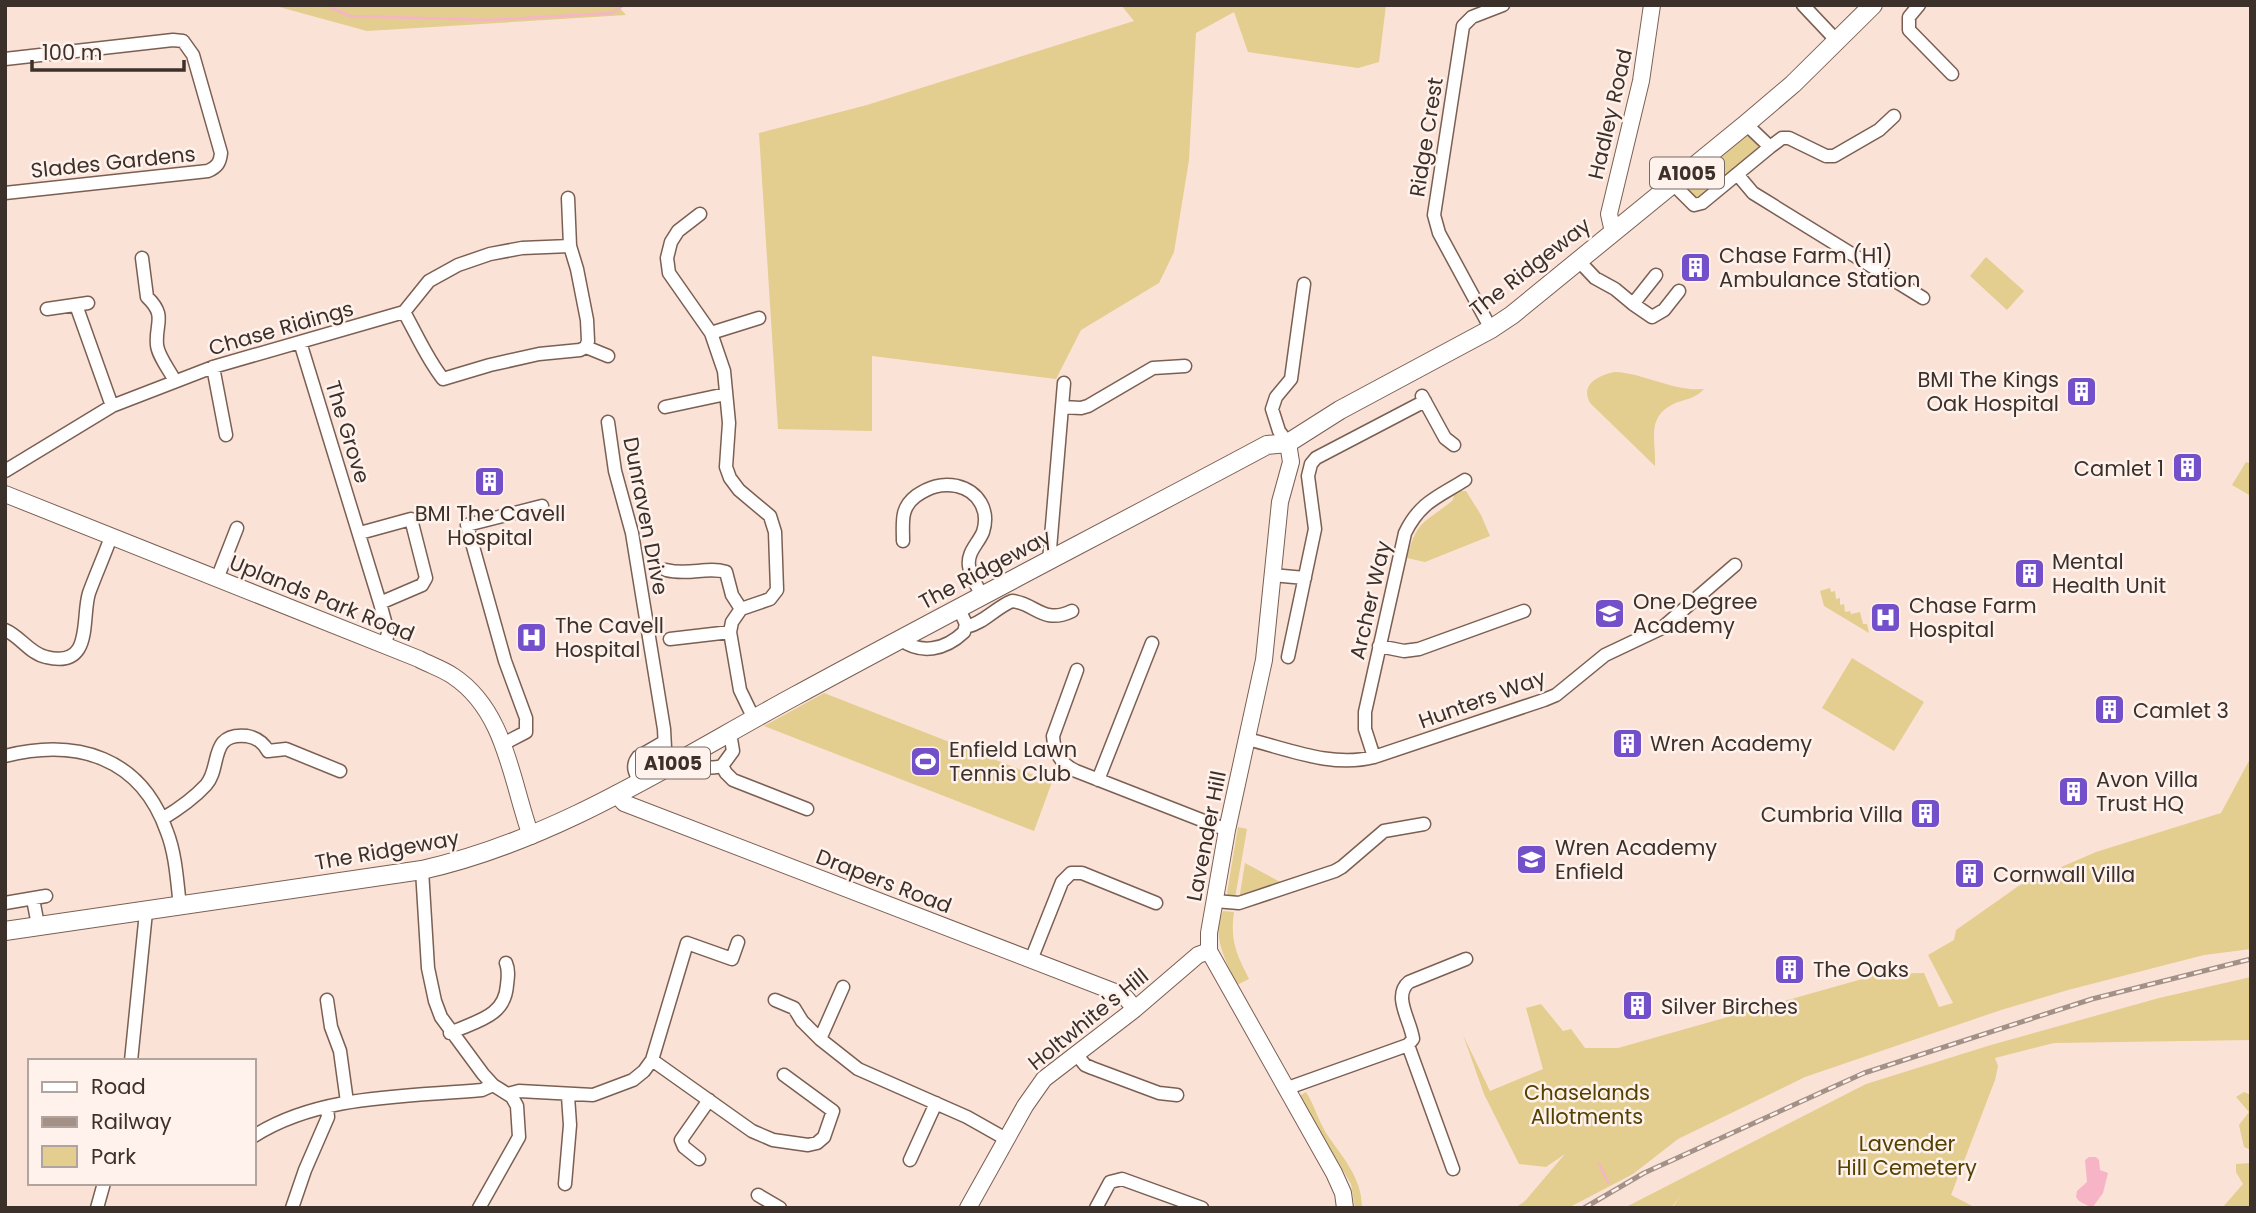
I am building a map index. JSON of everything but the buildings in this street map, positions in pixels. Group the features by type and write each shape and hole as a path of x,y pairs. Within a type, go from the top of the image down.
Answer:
{"main road":[{"name":"The Ridgeway","path":"5,931 146,912 460,862 531,836 616,794 1267,445 1288,443 1304,431 1392,381 1491,329 1512,315 1746,124 1793,84 1873,5"}],"street":[{"name":"Ridge Crest","path":"1491,329 1439,233 1434,215 1463,26 1472,17 1503,5"},
{"name":"Hadley Road","path":"1613,232 1609,214 1641,81 1652,5"},
{"path":"1803,5 1837,41"},
{"path":"1919,5 1909,17 1909,30 1952,74"},
{"name":"Slades Gardens","path":"5,59 183,41 193,55 220,153 216,168 208,171 5,193"},
{"path":"1673,184 1685,198 1698,205 1782,138 1788,138 1826,156 1834,156 1879,130 1894,116"},
{"path":"1746,124 1770,147"},
{"path":"1737,174 1753,193 1923,298"},
{"path":"568,198 570,246 587,320 586,346 580,350 539,354 501,362 442,384 404,312 429,281 458,265 490,254 522,248 570,246"},
{"path":"700,214 678,231 671,242 667,258 669,273 711,333 724,372 729,423 726,458 730,478 739,490 770,516 775,532 777,590 770,599 741,609 732,622 730,632 740,690 754,719"},
{"path":"142,258 147,297 160,317 157,346 175,381"},
{"path":"1578,260 1595,278 1615,289 1652,317 1664,310 1679,291"},
{"path":"1633,304 1656,275"},
{"path":"1288,443 1279,431 1272,410 1276,397 1289,383 1292,374 1304,284"},
{"path":"47,309 82,304 112,406"},
{"name":"Chase Ridings","path":"5,471 112,406 213,367 404,312"},
{"path":"711,333 759,318"},
{"name":"The Grove","path":"300,342 380,603 388,632 385,646"},
{"path":"586,346 608,356"},
{"path":"1062,407 1088,406 1153,368 1185,366"},
{"path":"213,367 226,435"},
{"path":"1049,561 1064,383"},
{"path":"665,407 726,394"},
{"path":"1288,657 1315,529 1308,477 1311,464 1317,458 1423,398 1445,438 1454,445"},
{"name":"Dunraven Drive","path":"608,422 615,471 632,533 664,742 671,764"},
{"name":"Lavender Hill","path":"1209,951 1209,933 1227,830 1264,660 1280,502 1291,462 1288,443"},
{"name":"Archer Way","path":"1374,757 1364,720 1405,533 1411,520 1426,503 1465,480"},
{"path":"903,541 903,511 909,502 922,492 936,485 947,484 974,493 982,503 985,515 984,528 970,552 969,567 982,596"},
{"name":"Uplands Park Road","path":"5,494 453,675 472,692 486,711 503,744 531,836"},
{"path":"503,744 526,732 526,718 505,661 467,525 542,506"},
{"path":"360,533 411,519 426,578 422,585 380,603"},
{"path":"217,579 237,528"},
{"path":"5,630 41,656 49,659 71,655 84,639 89,595 111,537"},
{"name":"Hunters Way","path":"1247,739 1341,761 1374,757 1556,695 1605,656 1662,628 1735,565"},
{"path":"666,570 681,574 717,569 726,572 732,595 741,609"},
{"path":"1272,575 1305,578"},
{"path":"901,639 914,648 934,650 961,635 966,627 980,623 985,617 1013,601 1027,605 1035,612 1051,615 1063,615 1072,611"},
{"path":"959,610 966,627"},
{"path":"1379,646 1404,650 1419,649 1524,611"},
{"path":"670,639 730,632"},
{"path":"1098,780 1153,643"},
{"path":"1077,670 1055,728 1054,745 1062,761 1098,780 1227,830"},
{"path":"693,753 706,768 722,766 733,751 730,733"},
{"path":"162,819 206,785 213,772 218,748 223,742 236,736 259,740 268,751 286,750 340,771"},
{"path":"640,782 635,772 635,761 664,742"},
{"path":"5,755 54,748 71,750 114,763 142,786 162,819 172,847 180,906"},
{"path":"722,766 733,780 807,809"},
{"name":"Drapers Road","path":"616,794 624,803 1119,994 1135,1009"},
{"path":"1214,901 1239,903 1335,871 1384,831 1424,824"},
{"path":"422,870 431,984 441,1017 450,1033 493,1085 508,1094 517,1106 519,1138 479,1208"},
{"path":"1031,960 1062,883 1071,873 1082,873 1156,903"},
{"path":"5,903 40,898 38,925"},
{"path":"131,1059 146,912"},
{"path":"508,1094 519,1091 568,1096 593,1095 634,1080 652,1060 687,943 732,958 738,942"},
{"path":"1209,951 1334,1173 1343,1193 1345,1208"},
{"name":"Holtwhite's Hill","path":"968,1208 1006,1139 1044,1079 1135,1009 1198,955 1209,951"},
{"path":"1285,1089 1408,1045 1413,1040 1402,1000 1404,987 1409,982 1466,959"},
{"path":"450,1033 494,1013 504,1003 508,983 506,963"},
{"path":"821,1040 843,987"},
{"path":"327,1000 331,1027 340,1051 347,1102"},
{"path":"775,1000 794,1007 802,1021 821,1040 858,1069 936,1103 1006,1139"},
{"path":"1408,1045 1453,1169"},
{"path":"1076,1054 1085,1065 1092,1068 1159,1093 1177,1095"},
{"path":"652,1060 763,1137 808,1145 817,1143 824,1137 833,1111 784,1075"},
{"path":"256,1135 272,1125 347,1102 482,1090 493,1085"},
{"path":"565,1184 568,1096"},
{"path":"699,1159 684,1147 681,1140 709,1100"},
{"path":"910,1160 936,1103"},
{"path":"292,1208 328,1117 327,1107"},
{"path":"1096,1208 1110,1182 1122,1178 1202,1208"},
{"path":"97,1208 103,1185"},
{"path":"758,1195 780,1208"}],"green space":[{"path":"272,5 617,5 626,15 367,31"},
{"path":"1121,5 1386,5 1379,62 1358,68 1248,52 1234,12 1196,33 1189,160 1174,252 1159,283 1081,330 1056,379 872,356 872,431 778,429 759,133 867,105 1134,21"},
{"path":"1748,134 1762,147 1697,202 1681,189"},
{"path":"1986,257 2024,291 2007,310 1970,276"},
{"path":"1614,372 1681,388 1704,389 1695,396 1668,407 1656,421 1655,466 1590,403 1587,391 1592,382"},
{"path":"2246,462 2251,464 2251,496 2232,485"},
{"path":"1455,491 1466,491 1490,536 1425,562 1407,558 1418,529 1453,500"},
{"path":"1830,588 1831,592 1835,591 1836,599 1840,598 1840,605 1844,604 1845,612 1860,612 1869,633 1824,606 1820,591"},
{"path":"1852,658 1924,702 1894,751 1822,708"},
{"name":"Enfield Lawn Tennis Club","path":"824,693 1052,782 1034,831 764,726"},
{"name":"Chaselands Allotments","path":"2251,757 2251,949 2204,955 2068,990 1805,1077 1678,1139 1633,1174 1568,1208 1515,1208 1525,1201 1565,1154 1546,1167 1519,1164 1484,1094 1463,1035 1490,1091 1543,1069 1526,1008 1541,1004 1563,1031 1571,1029 1585,1048 1618,1048 1880,974 1924,973 1939,1007 1953,1003 1928,955 1954,940 1956,930 2020,885 2096,852 2221,813"},
{"path":"1238,827 1247,829 1235,898 1227,893"},
{"path":"1245,863 1284,884 1239,900"},
{"path":"1223,911 1234,912 1235,947 1249,979 1237,985 1219,939 1219,920"},
{"name":"Lavender Hill Cemetery","path":"2251,977 2251,1040 2054,1043 1995,1058 1998,1066 1995,1080 1951,1195 1976,1208 1672,1208 1682,1194 1671,1208 1624,1208 1866,1084 1991,1045 2159,998"},
{"path":"1306,1092 1326,1133 1355,1177 1362,1208 1355,1208 1351,1184 1299,1096"},
{"path":"2244,1092 2251,1095 2251,1150 2244,1147 2239,1125 2249,1112 2236,1097"},
{"path":"2251,1163 2251,1208 2222,1208 2243,1184 2236,1172 2236,1164"}],"shaded area":[{"path":"2096,1157 2100,1170 2108,1173 2103,1193 2092,1208 2076,1197 2077,1191 2087,1182 2085,1160"}],"waterway":[{"path":"325,5 350,16 489,20 612,13 624,5"},
{"path":"1599,1164 1608,1182"}],"railway":[{"path":"1584,1208 1644,1173 1864,1073 2092,999 2251,959"}],"place":[{"name":"Chase Farm (H1) Ambulance Station","path":"1696,267"},
{"name":"BMI The Kings Oak Hospital","path":"2082,391"},
{"name":"Camlet 1","path":"2187,468"},
{"name":"BMI The Cavell Hospital","path":"490,481"},
{"name":"Mental Health Unit","path":"2029,573"},
{"name":"One Degree Academy","path":"1610,613"},
{"name":"Chase Farm Hospital","path":"1886,617"},
{"name":"The Cavell Hospital","path":"532,637"},
{"name":"Camlet 3","path":"2110,710"},
{"name":"Wren Academy","path":"1627,743"},
{"name":"Enfield Lawn Tennis Club","path":"926,761"},
{"name":"Avon Villa Trust HQ","path":"2073,791"},
{"name":"Cumbria Villa","path":"1926,814"},
{"name":"Wren Academy Enfield","path":"1532,859"},
{"name":"Cornwall Villa","path":"1970,874"},
{"name":"The Oaks","path":"1790,969"},
{"name":"Silver Birches","path":"1638,1006"}]}
